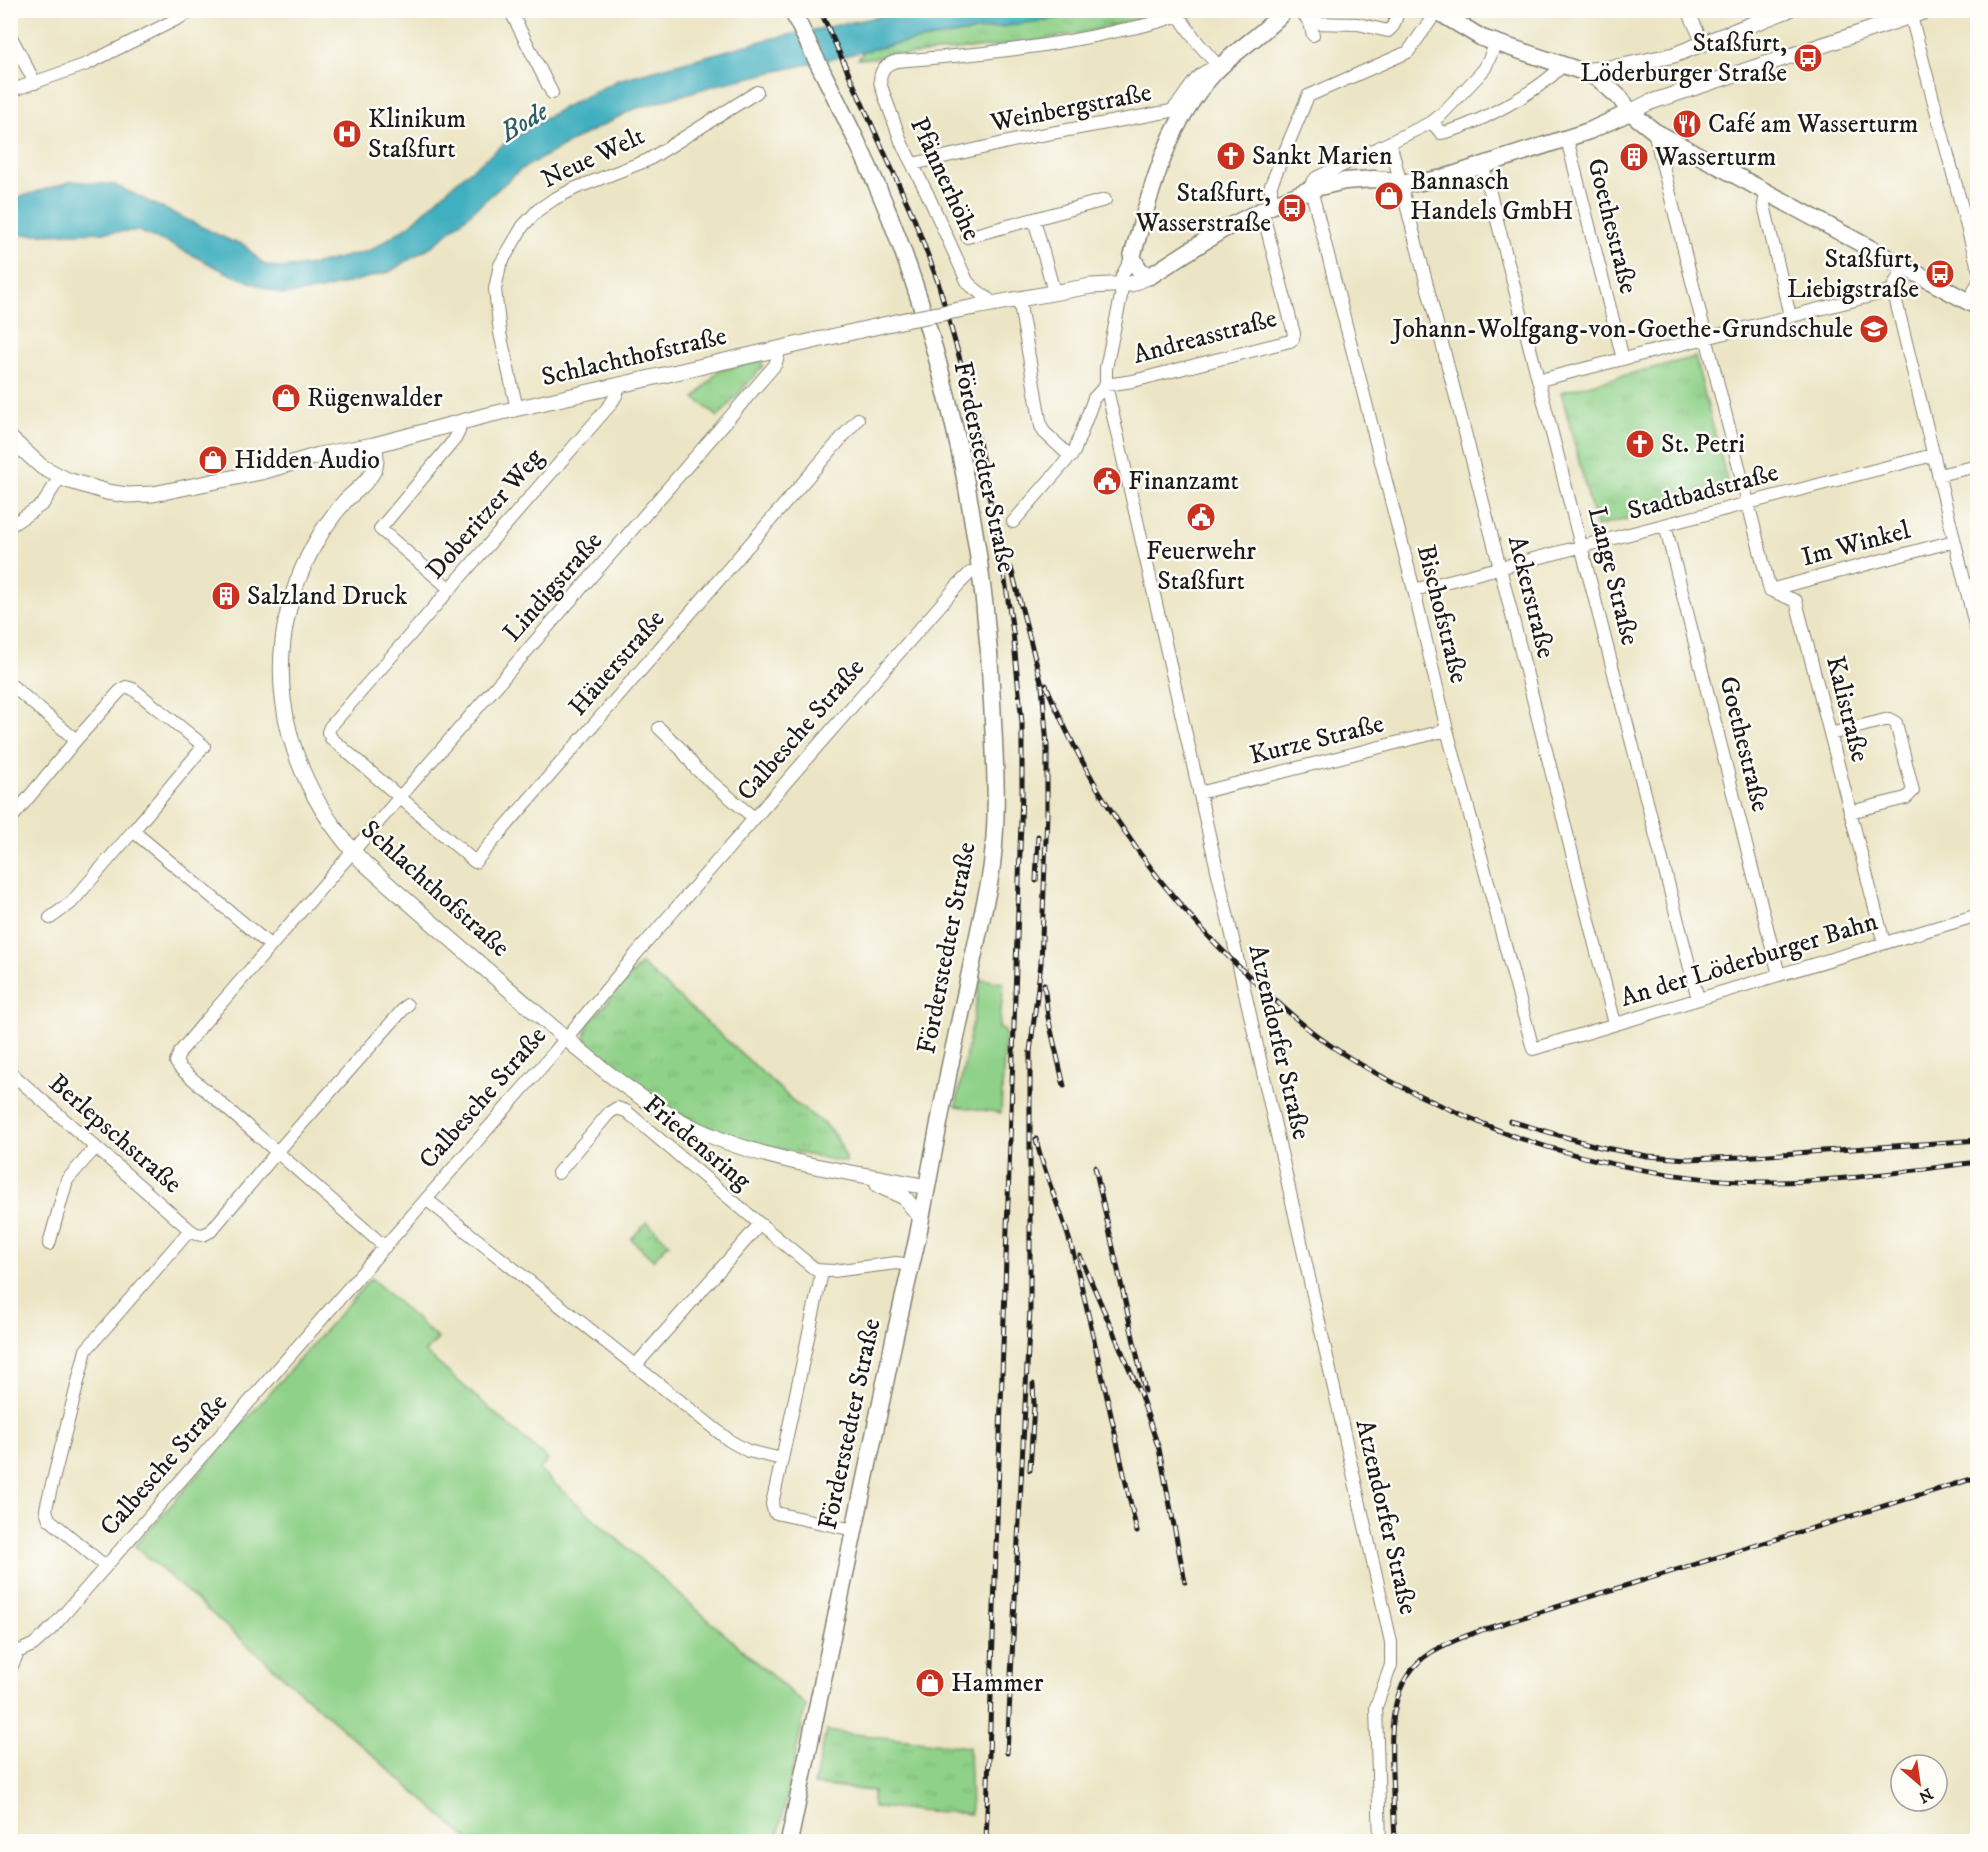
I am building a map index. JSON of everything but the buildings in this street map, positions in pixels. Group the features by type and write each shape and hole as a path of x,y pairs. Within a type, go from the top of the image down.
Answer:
{"main road":[{"name":"Förderstedter Straße","path":"789,1842 921,1218 994,854 995,789 993,713 981,569 948,406 917,293 879,190 792,10"},
{"path":"1285,10 1220,67 1183,113 1170,137 1155,177 1132,257 1140,271 1150,276 1222,230 1311,189 1374,179 1416,183 1443,178 1566,139 1630,112"},
{"path":"1437,11 1468,32 1563,64 1599,79 1620,98 1630,112 1654,131 1973,305"}],"street":[{"path":"10,91 87,64 195,10"},
{"path":"510,10 552,93"},
{"path":"1300,10 1312,29 1358,24 1388,31 1393,26 1399,10"},
{"path":"1688,10 1702,44"},
{"path":"1581,71 1618,67 1674,55 1788,10"},
{"path":"1630,112 1648,103 1929,10"},
{"path":"1268,207 1271,185 1308,96 1408,52 1437,11"},
{"path":"1183,13 1198,43 1220,67"},
{"name":"Pfännerhöhe","path":"992,303 988,297 971,287 967,281 902,144 881,86 882,71 888,64 897,61 1044,46 1159,22 1183,13"},
{"path":"1911,16 1977,267"},
{"path":"10,35 35,83"},
{"path":"1311,189 1316,178 1432,122 1479,75 1496,43"},
{"path":"1432,122 1441,133 1478,120 1542,83 1556,73 1563,64"},
{"name":"Weinbergstraße","path":"913,164 1030,137 1171,111 1201,75 1208,69 1220,67"},
{"name":"Neue Welt","path":"517,409 500,333 495,289 500,265 523,226 538,210 554,199 648,160 757,92"},
{"path":"1654,131 1770,590"},
{"name":"Goethestraße","path":"1566,139 1623,359"},
{"name":"Ackerstraße","path":"1390,142 1615,1024"},
{"name":"Lange Straße","path":"1483,166 1698,999"},
{"name":"Bischofstraße","path":"1311,189 1414,590 1447,730 1533,1049"},
{"path":"1768,192 1764,205 1790,316"},
{"path":"967,237 1105,200"},
{"name":"Andreasstraße","path":"1106,386 1293,339 1294,334 1283,291 1268,207"},
{"path":"1034,219 1054,292"},
{"name":"Atzendorfer Straße","path":"1132,257 1122,276 1121,296 1106,368 1106,386 1391,1642 1391,1665 1376,1707 1380,1842"},
{"path":"1904,267 1896,280 1894,290 1977,637"},
{"path":"992,303 1091,286 1131,284 1150,276"},
{"path":"1973,305 1977,283"},
{"path":"1540,380 1894,290"},
{"path":"1019,299 1041,426 1044,432 1071,457"},
{"name":"Schlachthofstraße","path":"10,438 42,467 79,485 128,495 153,494 261,472 319,455 374,445 517,409 777,349 992,303"},
{"name":"Lindigstraße","path":"277,1152 180,1068 176,1062 180,1052 775,365 778,357 777,349"},
{"name":"Doberitzer Weg","path":"399,798 331,738 328,732 610,405 617,394 617,386"},
{"path":"1013,522 1071,457 1094,398 1106,386"},
{"name":"Häuerstraße","path":"399,798 475,862 858,419"},
{"path":"450,589 380,529 455,439 459,431 459,423"},
{"name":"Schlachthofstraße","path":"374,445 376,461 372,474 328,523 302,571 290,605 282,658 285,714 297,761 321,810 353,851 566,1038 642,1099 706,1134 737,1146 781,1158 927,1187"},
{"name":"Stadtbadstraße","path":"1414,590 1933,455"},
{"path":"1938,475 1977,466"},
{"path":"10,526 43,504 60,477"},
{"name":"Goethestraße","path":"1665,525 1779,975"},
{"name":"Im Winkel","path":"1770,590 1954,541"},
{"name":"Calbesche Straße","path":"13,1648 33,1645 52,1628 958,585 970,573 981,569"},
{"name":"Kalistraße","path":"1770,590 1797,601 1884,943"},
{"path":"10,684 76,740"},
{"path":"10,820 76,740 126,687 133,688 204,746 71,903 50,918"},
{"path":"1830,734 1889,719 1896,723 1912,791 1906,798 1850,812"},
{"path":"659,728 681,749 696,769 754,818"},
{"name":"Kurze Straße","path":"1199,793 1447,730"},
{"path":"133,831 271,946"},
{"name":"An der Löderburger Bahn","path":"1533,1049 1977,915"},
{"name":"Berlepschstraße","path":"10,1072 190,1230 203,1235 211,1231 277,1152 407,1005"},
{"name":"Friedensring","path":"558,1173 609,1113 617,1108 626,1111 759,1224 816,1270 822,1272"},
{"path":"49,1244 67,1180 96,1148"},
{"path":"277,1152 385,1247"},
{"name":"Schlachthofstraße","path":"870,1176 876,1185 897,1192 904,1197 921,1218"},
{"path":"426,1199 730,1441 748,1450 782,1459"},
{"name":"Friedensring","path":"635,1366 759,1224"},
{"name":"Berlepschstraße","path":"105,1566 49,1519 46,1510 49,1494 86,1350 190,1230"},
{"path":"854,1530 774,1512 772,1504 822,1272 896,1263 911,1265"},
{"path":"10,1670 15,1662 13,1648"}],"green space":[{"path":"1099,11 1165,11 1107,27 1046,39 983,48 858,59 865,50"},
{"path":"1695,357 1730,492 1596,527 1561,392"},
{"path":"761,361 763,366 718,417 695,398 719,370"},
{"path":"641,964 793,1101 826,1126 839,1142 846,1162 747,1141 700,1124 646,1094 586,1047 589,1023"},
{"path":"981,979 1004,983 999,1028 1005,1031 1001,1113 956,1106"},
{"path":"647,1222 669,1243 653,1260 631,1239"},
{"path":"371,1278 438,1339 425,1352 548,1460 539,1470 806,1706 777,1841 470,1841 135,1546"},
{"path":"826,1731 969,1747 971,1814 873,1807 873,1791 814,1785"}],"water":[{"path":"907,11 1099,11 896,44 716,85 634,109 520,170 435,244 389,272 321,290 283,295 230,274 168,243 138,231 11,235 10,200 72,181 115,185 231,241 243,244 263,264 279,268 313,265 371,250 410,225 456,182 504,144 559,110 618,80 769,39"}],"railway":[{"path":"820,10 913,216 938,282 970,395 1004,574 1013,632 1022,723 1022,792 986,1842"},
{"path":"1007,1753 1030,1309 1030,1052 1041,963 1047,814 1047,746 1042,685 1011,568"},
{"path":"1046,685 1065,728 1111,811 1137,850 1196,923 1229,957 1304,1026 1345,1055 1391,1081 1440,1105 1519,1138 1578,1156 1669,1174 1730,1181 1815,1181 1978,1162"},
{"path":"1036,881 1038,836"},
{"path":"1044,984 1048,1017 1064,1086"},
{"path":"1510,1121 1600,1147 1647,1156 1688,1159 1978,1140"},
{"path":"1036,1139 1074,1256 1137,1532"},
{"path":"1095,1167 1145,1391"},
{"path":"1080,1256 1140,1393 1159,1449 1185,1582"},
{"path":"1030,1470 1033,1384"},
{"path":"1395,1842 1392,1756 1395,1707 1407,1677 1430,1653 1450,1642 1485,1629 1978,1477"}],"place":[{"name":"Staßfurt, Löderburger Straße","path":"1808,58"},
{"name":"Café am Wasserturm","path":"1687,124"},
{"name":"Klinikum Staßfurt","path":"347,134"},
{"name":"Sankt Marien","path":"1231,156"},
{"name":"Wasserturm","path":"1634,157"},
{"name":"Bannasch Handels GmbH","path":"1389,196"},
{"name":"Staßfurt, Wasserstraße","path":"1292,208"},
{"name":"Staßfurt, Liebigstraße","path":"1940,274"},
{"name":"Johann-Wolfgang-von-Goethe-Grundschule","path":"1874,329"},
{"name":"Rügenwalder","path":"286,398"},
{"name":"St. Petri","path":"1640,444"},
{"name":"Hidden Audio","path":"213,460"},
{"name":"Finanzamt","path":"1107,481"},
{"name":"Feuerwehr Staßfurt","path":"1201,517"},
{"name":"Salzland Druck","path":"226,596"},
{"name":"Hammer","path":"930,1683"}],"water label":[{"name":"Bode","path":"524,122"}]}
